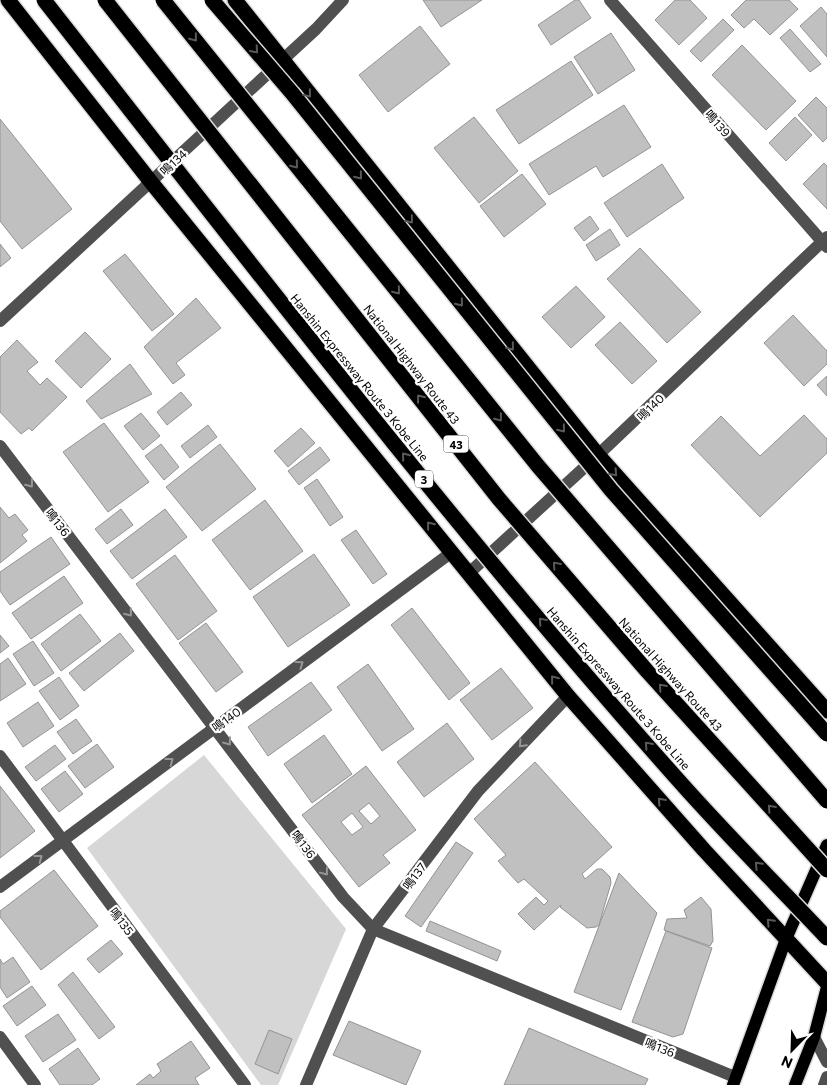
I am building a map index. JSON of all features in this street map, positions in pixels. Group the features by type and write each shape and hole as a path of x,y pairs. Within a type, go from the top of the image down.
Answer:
{"highway":[{"path":"8,0 151,182 568,696 827,985"},
{"name":"Hanshin Expressway Route 3 Kobe Line","path":"44,0 290,314 478,546 680,782 827,938"},
{"name":"National Highway Route 43","path":"105,0 499,499 647,671 827,870"},
{"path":"163,0 538,466 827,801"},
{"path":"212,0 292,94 611,490 827,734"},
{"path":"235,0 598,456 827,712"}],"main road":[{"path":"734,1081 786,939 827,845"},
{"path":"795,1085 814,1036 827,985"}],"street":[{"name":"鳴134","path":"0,321 282,61 343,0"},
{"name":"鳴139","path":"610,0 825,242"},
{"name":"鳴140","path":"469,573 598,456 825,242"},
{"name":"鳴136","path":"0,446 216,727 343,897 373,929 734,1081"},
{"name":"鳴140","path":"0,887 452,552"},
{"name":"鳴137","path":"306,1085 373,929 478,791 568,696"},
{"name":"鳴135","path":"0,756 245,1085"},
{"path":"814,1036 827,1062"},
{"path":"0,1037 35,1085"},
{"path":"824,1085 827,1077"}],"shaded area":[{"path":"204,755 346,929 278,1085 261,1085 87,848"}],"building":[{"path":"423,0 482,0 441,27"},
{"path":"575,0 579,0 591,18 551,45 538,25"},
{"path":"675,0 690,0 707,18 679,45 655,20"},
{"path":"746,0 789,0 798,9 770,35 754,19 744,28 731,15"},
{"path":"821,7 827,14 827,57 800,26"},
{"path":"723,19 734,30 701,62 690,51"},
{"path":"420,26 450,64 388,112 359,75"},
{"path":"790,29 821,64 810,72 780,38"},
{"path":"611,33 635,70 598,94 574,57"},
{"path":"742,45 796,101 766,130 712,75"},
{"path":"571,61 593,95 519,144 496,110"},
{"path":"816,97 827,108 827,138 823,142 798,115"},
{"path":"624,105 651,147 603,177 596,166 549,195 529,164"},
{"path":"474,117 518,171 479,203 434,148"},
{"path":"795,117 812,135 786,161 769,143"},
{"path":"0,119 72,209 22,249 0,221"},
{"path":"824,163 827,166 827,209 803,184"},
{"path":"662,164 684,198 627,237 604,203"},
{"path":"522,174 546,204 504,237 480,206"},
{"path":"590,216 599,229 584,241 574,228"},
{"path":"610,229 620,245 596,261 586,245"},
{"path":"0,244 11,258 0,267"},
{"path":"640,248 701,312 667,343 607,279"},
{"path":"125,254 174,314 152,331 103,271"},
{"path":"576,286 605,317 571,348 542,317"},
{"path":"196,298 221,328 176,363 185,375 173,384 144,347"},
{"path":"793,315 827,351 827,364 804,386 764,343"},
{"path":"620,322 657,361 632,384 595,345"},
{"path":"85,332 111,359 81,388 55,361"},
{"path":"17,340 38,362 27,371 40,385 47,378 67,397 32,431 29,428 21,434 0,412 0,357"},
{"path":"130,364 152,394 101,419 86,401"},
{"path":"827,376 827,396 817,385"},
{"path":"181,392 192,405 167,425 157,412"},
{"path":"141,413 160,436 143,450 124,426"},
{"path":"804,415 827,439 827,453 760,517 691,445 721,416 760,456"},
{"path":"104,423 149,482 108,512 63,452"},
{"path":"208,425 217,437 190,458 181,446"},
{"path":"301,428 315,443 288,467 274,451"},
{"path":"161,444 179,467 164,480 145,456"},
{"path":"220,444 256,489 202,531 166,487"},
{"path":"320,447 330,460 299,485 288,471"},
{"path":"317,479 343,517 330,526 304,488"},
{"path":"265,500 303,551 250,590 212,540"},
{"path":"0,507 9,518 15,514 28,530 22,535 27,541 0,563"},
{"path":"121,509 133,525 107,544 95,529"},
{"path":"165,509 187,537 132,579 110,551"},
{"path":"356,530 387,574 373,584 341,540"},
{"path":"51,537 70,564 10,605 0,591 0,572"},
{"path":"314,554 350,605 288,647 253,597"},
{"path":"175,555 217,611 178,640 136,584"},
{"path":"64,576 83,603 31,639 12,613"},
{"path":"412,608 470,683 449,700 391,625"},
{"path":"80,614 101,641 61,671 41,644"},
{"path":"206,623 243,672 216,692 179,643"},
{"path":"120,633 134,651 84,691 69,673"},
{"path":"0,635 9,646 0,653"},
{"path":"33,641 54,673 34,686 13,654"},
{"path":"8,658 26,684 0,701 0,664"},
{"path":"368,664 414,729 382,751 337,687"},
{"path":"501,668 533,708 492,740 460,700"},
{"path":"59,677 79,706 60,720 39,691"},
{"path":"311,682 332,710 268,756 248,727"},
{"path":"38,702 54,726 23,747 7,723"},
{"path":"76,719 92,741 73,754 57,732"},
{"path":"447,723 474,759 424,797 397,762"},
{"path":"324,735 352,774 312,803 284,764"},
{"path":"97,744 114,767 85,788 68,766"},
{"path":"55,745 66,759 36,781 25,767"},
{"path":"535,762 612,847 582,874 585,879 597,869 602,869 610,877 611,883 599,925 596,927 587,928 560,907 561,905 534,930 518,914 536,897 544,905 548,901 524,879 518,883 498,861 506,855 474,819"},
{"path":"366,766 416,830 383,855 390,863 359,887 302,815","holes":["369,803 380,816 371,824 359,811","352,813 363,827 352,835 341,822"]},
{"path":"65,771 83,794 59,812 41,789"},
{"path":"0,786 35,831 0,858"},
{"path":"456,842 473,853 421,927 405,916"},
{"path":"54,870 98,926 41,970 0,917 0,911"},
{"path":"619,873 657,913 621,1010 574,992"},
{"path":"701,897 711,909 713,941 710,946 664,930 667,919 687,918 684,910"},
{"path":"430,921 501,951 497,961 426,931"},
{"path":"666,931 712,948 683,1034 673,1037 632,1022"},
{"path":"111,940 123,954 99,973 87,959"},
{"path":"13,957 30,982 7,998 0,987 0,959 3,964"},
{"path":"73,972 115,1027 99,1039 58,985"},
{"path":"32,986 46,1005 17,1026 3,1006"},
{"path":"58,1014 76,1040 43,1062 25,1036"},
{"path":"349,1021 421,1051 406,1085 333,1055"},
{"path":"529,1028 648,1079 645,1085 504,1085"},
{"path":"269,1030 292,1039 278,1074 255,1064"},
{"path":"191,1041 210,1068 195,1078 199,1085 136,1085 150,1074 153,1078 161,1071 157,1064"},
{"path":"78,1048 100,1079 92,1085 60,1085 49,1069"}]}
